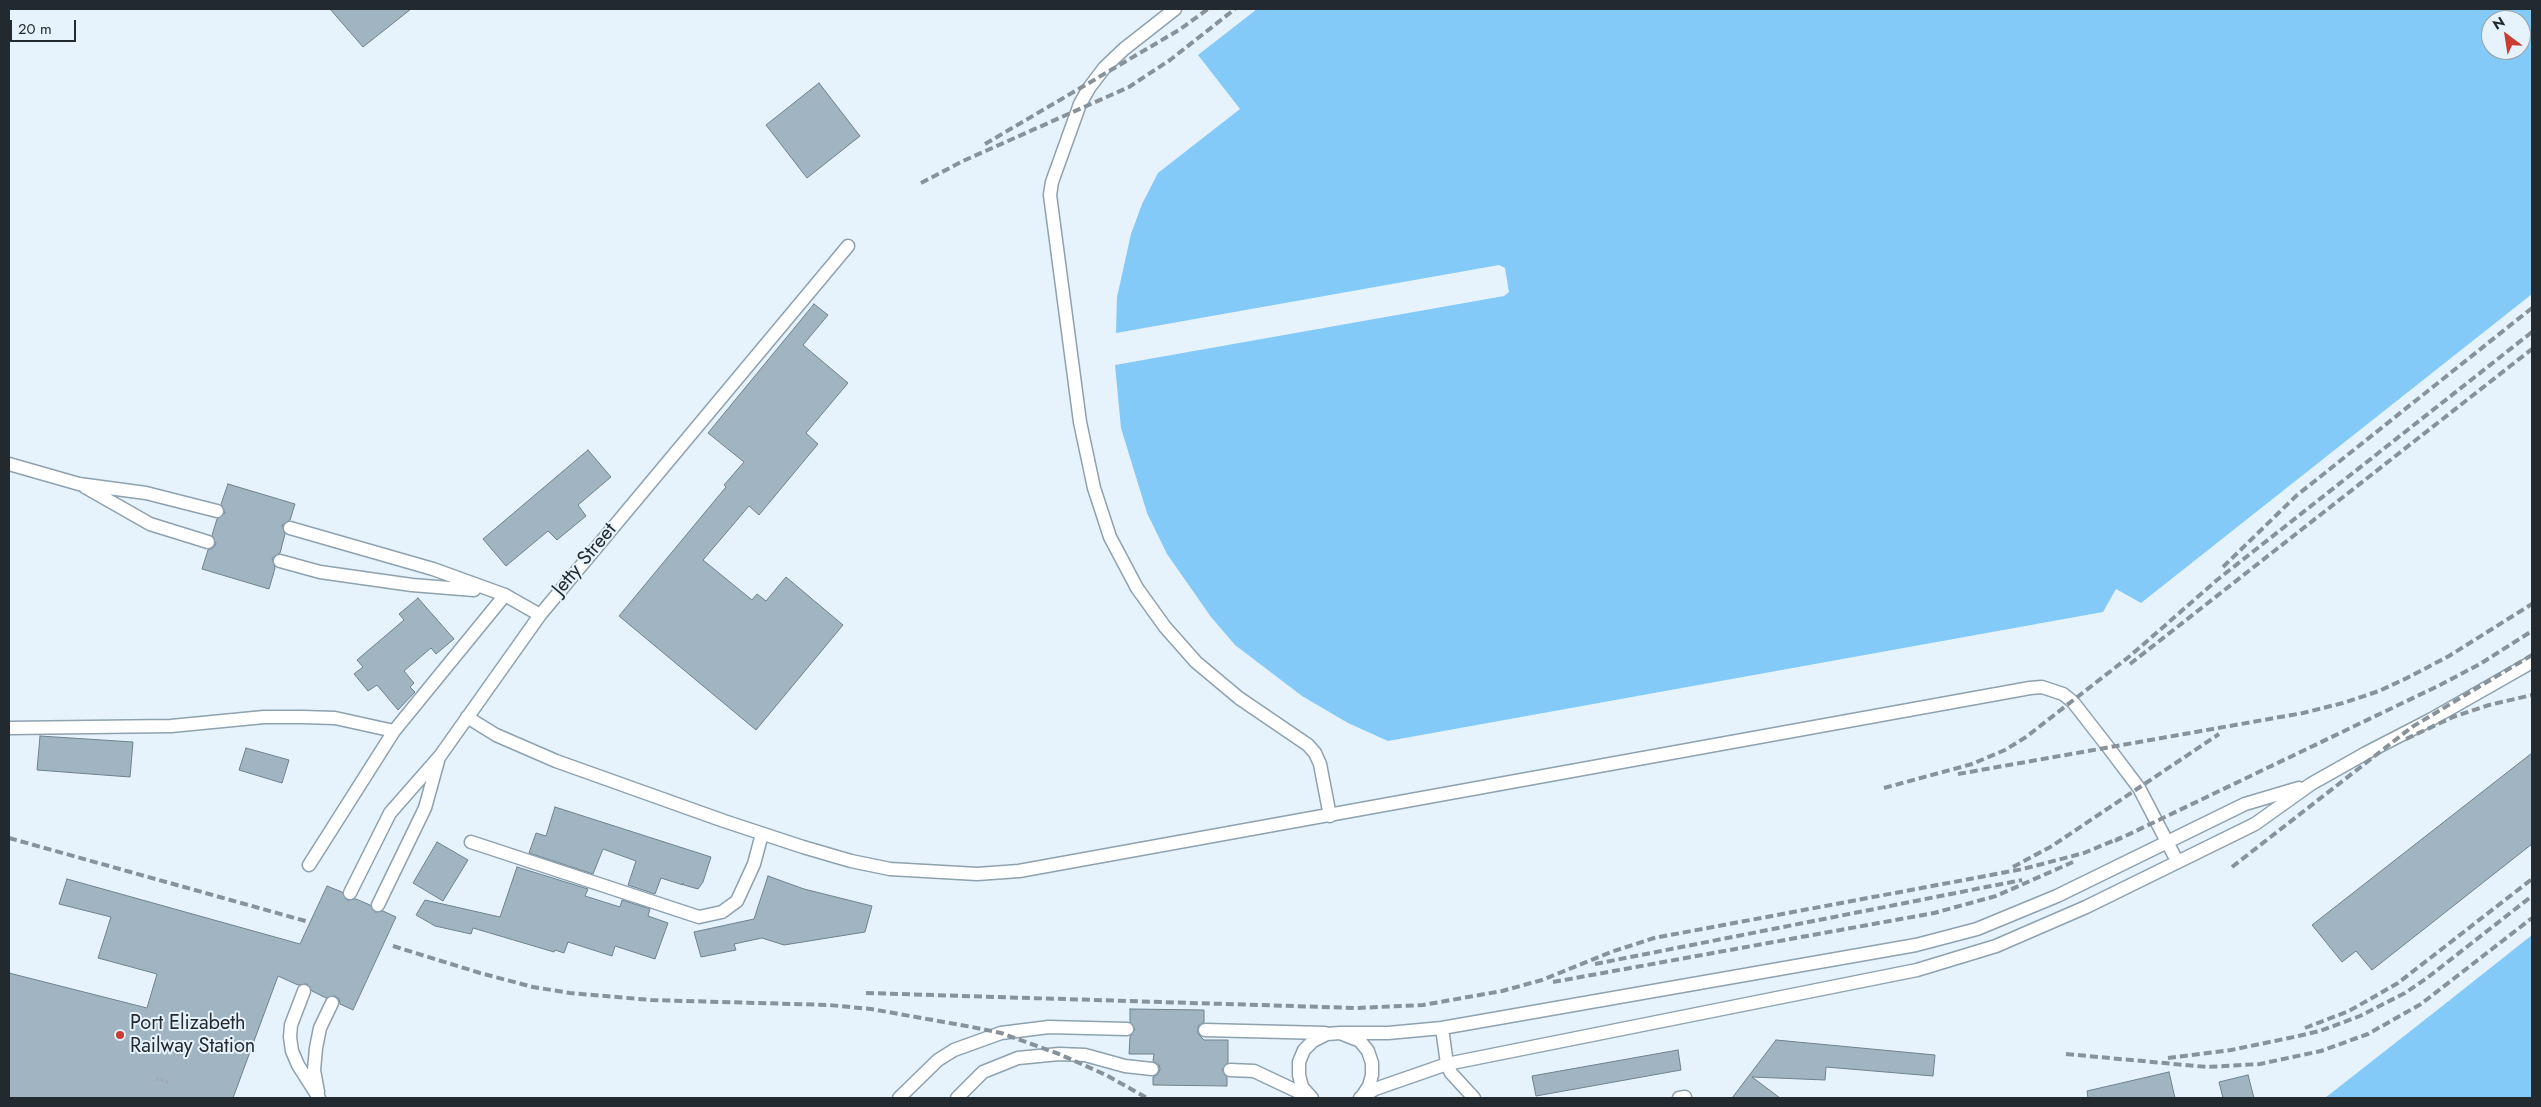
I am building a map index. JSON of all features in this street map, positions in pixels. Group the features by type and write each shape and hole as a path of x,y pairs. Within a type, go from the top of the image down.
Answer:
{"lane":[{"path":"1175,9 1124,49 1105,67 1090,88 1080,104 1052,182 1050,195 1080,422 1094,488 1110,537 1137,588 1165,627 1196,662 1239,698 1308,745 1315,753 1320,764 1330,816"},
{"name":"Jetty Street","path":"350,893 390,813 440,756 540,615 848,246"},
{"path":"9,464 79,484 146,493 218,511"},
{"path":"79,484 150,524 208,542"},
{"path":"290,528 433,570 505,595 540,615"},
{"path":"280,561 320,572 412,585 487,590"},
{"path":"309,865 394,732 505,595"},
{"path":"1359,1098 1447,1064 1917,970 1996,946 2086,907 2255,824 2312,784 2532,662"},
{"path":"467,717 496,735 556,761 762,834 852,862 890,868 977,874 1019,871 2042,687 2063,694 2074,704 2139,788 2168,841 2177,862"},
{"path":"9,728 171,726 264,717 302,717 335,718 394,732"},
{"path":"378,905 425,808 440,756"},
{"path":"1205,1030 1388,1033 1442,1028 1916,944 1977,929 2057,896 2245,804 2312,784"},
{"path":"471,842 699,917 722,912 737,901 754,864 762,834"},
{"path":"304,991 291,1025 290,1037 292,1051 298,1065 319,1098"},
{"path":"319,1098 314,1070 316,1048 320,1028 332,1003"},
{"path":"899,1098 938,1060 954,1050 1001,1033 1049,1027 1127,1029"},
{"path":"1442,1028 1447,1064 1456,1080 1474,1098"},
{"path":"1311,1098 1302,1087 1298,1075 1299,1062 1304,1050 1312,1041 1333,1033 1360,1041 1368,1051 1372,1063 1376,1093"},
{"path":"957,1098 984,1072 1018,1058 1059,1054 1086,1055 1125,1066 1152,1069"},
{"path":"1359,1098 1369,1086 1372,1063"},
{"path":"1230,1070 1254,1071 1311,1098"}],"path":[{"path":"156,1078 168,1082"}],"water":[{"path":"1257,9 2532,9 2532,294 2141,603 2116,589 2103,612 1388,741 1348,723 1302,696 1235,645 1211,617 1167,554 1147,513 1121,428 1115,365 1504,296 1509,292 1505,268 1499,265 1116,333 1117,297 1131,234 1142,204 1158,173 1240,109 1198,55"},
{"path":"2532,935 2532,1098 2325,1098 2436,1011"}],"building":[{"path":"330,9 411,9 363,47"},
{"path":"819,83 860,136 807,178 766,125"},
{"path":"814,304 828,315 803,345 848,383 806,433 818,444 759,515 749,506 703,560 752,600 757,594 766,601 786,577 843,625 756,730 619,616 726,487 724,485 744,462 708,433"},
{"path":"588,450 611,477 578,505 586,516 557,540 548,531 506,566 483,539"},
{"path":"228,484 295,504 290,520 282,525 285,534 280,553 272,558 275,568 269,589 202,569 208,550 216,544 212,535 217,519 225,513 221,504"},
{"path":"418,598 454,639 436,654 431,648 404,671 414,683 410,687 415,692 398,710 377,685 368,691 354,674 363,667 357,660 404,620 399,614"},
{"path":"40,736 133,742 130,777 37,770"},
{"path":"246,748 289,760 282,783 239,770"},
{"path":"2532,753 2532,844 2372,970 2356,951 2342,962 2312,925"},
{"path":"555,807 711,857 703,882 698,889 661,878 655,894 628,885 636,861 603,849 593,874 529,853 536,833 546,836"},
{"path":"437,842 468,860 443,901 413,883"},
{"path":"517,867 588,889 585,896 620,907 622,900 650,909 648,916 668,923 655,959 615,946 612,956 568,942 564,953 555,950 554,952 473,928 471,934 435,926 416,915 425,900 500,917"},
{"path":"768,876 804,889 872,906 865,932 784,945 762,938 734,944 736,950 701,957 694,932 754,919"},
{"path":"67,879 300,944 327,886 342,892 347,900 356,899 370,905 375,912 383,911 396,917 353,1010 340,1004 339,999 335,996 326,998 312,991 307,984 298,985 278,976 233,1098 9,1098 9,973 147,1008 157,974 98,958 111,917 59,904"},
{"path":"1130,1009 1204,1010 1204,1022 1198,1026 1198,1034 1204,1040 1228,1040 1228,1062 1222,1070 1227,1077 1227,1086 1153,1085 1153,1077 1158,1074 1160,1069 1159,1065 1153,1061 1154,1054 1129,1054 1130,1037 1135,1029 1130,1022"},
{"path":"1776,1040 1935,1055 1933,1076 1826,1067 1825,1080 1752,1077 1780,1098 1732,1098"},
{"path":"1678,1050 1681,1070 1536,1096 1532,1076"},
{"path":"2169,1072 2175,1098 2088,1098 2087,1091"},
{"path":"2248,1075 2254,1098 2223,1098 2219,1082"}],"railway":[{"path":"985,144 1179,30 1208,9"},
{"path":"921,183 963,161 1129,87 1170,60 1235,9"},
{"path":"2223,567 2296,496 2532,308"},
{"path":"1884,788 1972,764 2005,750 2026,737 2130,656 2217,580 2532,332"},
{"path":"2130,664 2532,349"},
{"path":"1958,774 2303,713 2343,703 2379,691 2407,678 2449,656 2532,604"},
{"path":"2115,841 2438,686 2480,664 2532,631"},
{"path":"2232,867 2412,727 2532,655"},
{"path":"2406,739 2453,717 2489,705 2532,695"},
{"path":"2013,867 2052,846 2219,734"},
{"path":"866,993 1357,1008 1423,1005 1502,991 1542,980 1611,952 1654,938 2023,869 2084,853 2122,837"},
{"path":"9,838 309,922"},
{"path":"1553,982 1934,913 1996,896 2073,862"},
{"path":"2305,1028 2349,1011 2398,983 2532,879"},
{"path":"1595,964 2022,880"},
{"path":"2168,1058 2231,1050 2289,1038 2320,1031 2360,1016 2405,993 2427,978 2532,896"},
{"path":"2066,1054 2207,1067 2260,1064 2321,1051 2368,1034 2421,1004 2532,918"},
{"path":"393,946 480,973 533,987 570,993 651,1000 829,1005 871,1009 972,1027 1001,1033 1059,1054 1106,1075 1147,1098"}],"place":[{"name":"Port Elizabeth Railway Station","path":"120,1035"}]}
